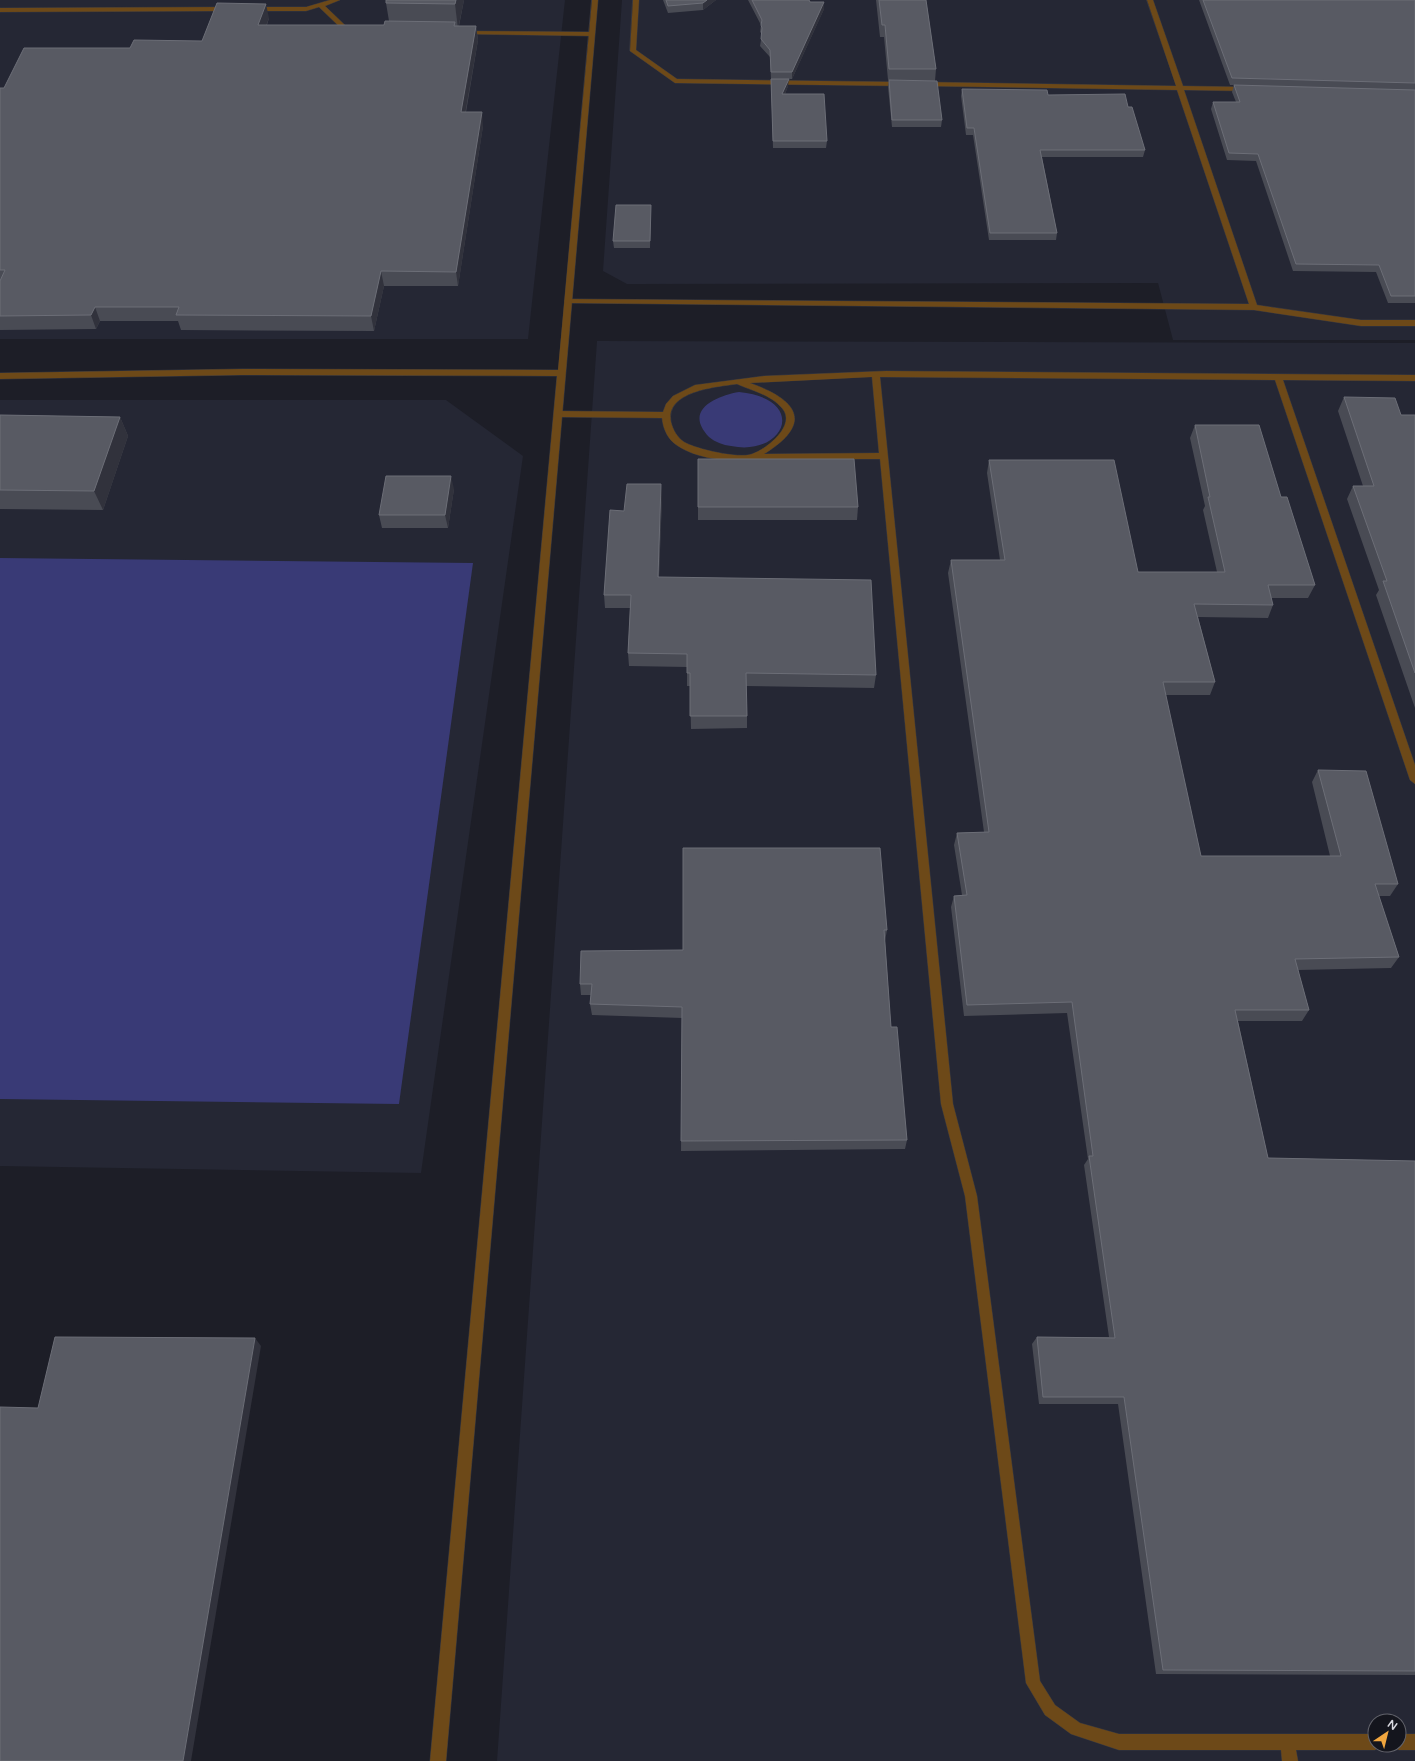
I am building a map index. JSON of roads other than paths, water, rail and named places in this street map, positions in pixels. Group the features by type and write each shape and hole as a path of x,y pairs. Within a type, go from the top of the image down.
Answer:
{"street":[{"path":"19,10 24,0"},
{"path":"243,9 306,9 321,6 336,0"},
{"path":"438,1761 595,0"},
{"path":"636,0 633,50 675,81 907,84"},
{"path":"1150,0 1254,307"},
{"path":"321,6 347,31 363,31"},
{"path":"0,10 235,9"},
{"path":"458,32 592,34"},
{"path":"915,84 1257,89"},
{"path":"568,301 1254,307 1361,323 1415,323"},
{"path":"0,376 242,372 561,373"},
{"path":"876,375 947,1104 972,1196 1033,1683 1050,1710 1076,1729 1119,1742 1367,1742"},
{"path":"884,456 754,457 706,453 684,446 670,433 666,424 666,415 669,406 684,393 695,388 734,382 876,375 1415,378"},
{"path":"1278,377 1415,780"},
{"path":"734,382 771,394 783,402 789,413 790,420 785,434 754,457"},
{"path":"558,414 666,415"},
{"path":"1287,1741 1290,1761"}]}
